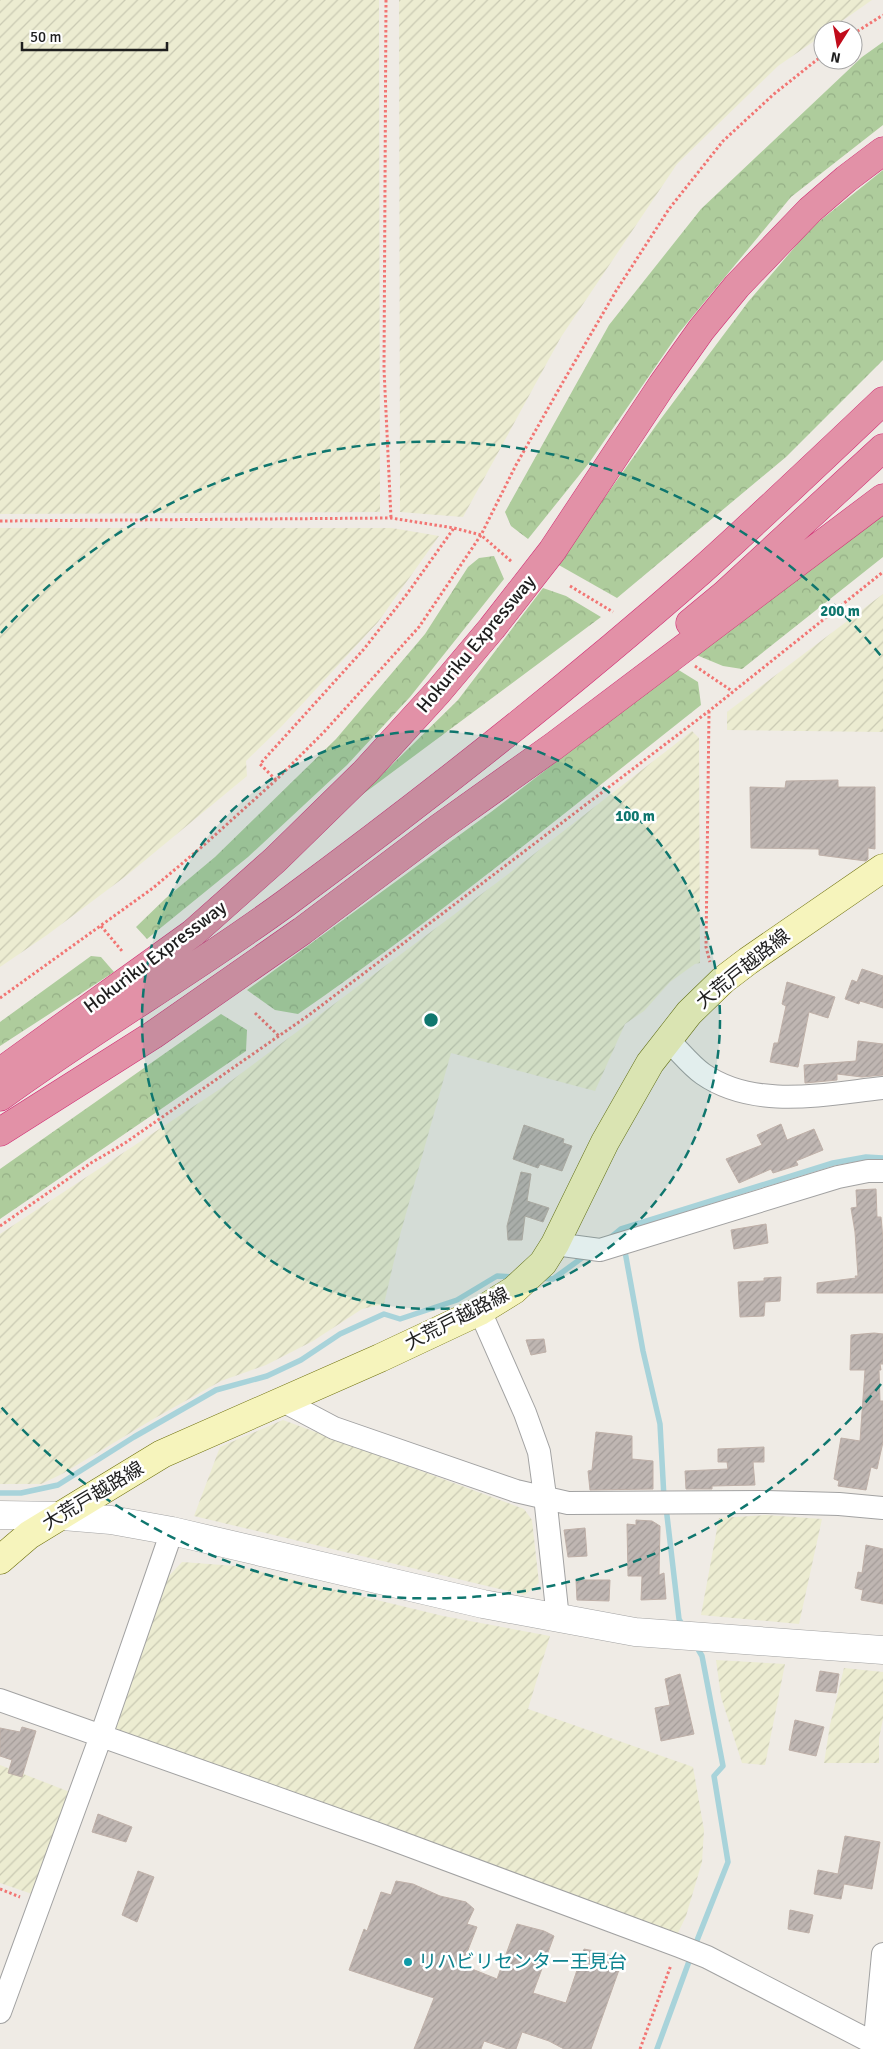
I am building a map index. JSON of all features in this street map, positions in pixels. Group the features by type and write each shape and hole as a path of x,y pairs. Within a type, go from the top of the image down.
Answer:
{"highway":[{"name":"Hokuriku Expressway","path":"0,1072 193,933 275,860 365,772 438,692 492,628 546,558 673,369 701,330 737,286 810,210 883,151"},
{"name":"Hokuriku Expressway","path":"0,1097 283,904 433,792 576,676 700,571 883,401"},
{"path":"439,828 549,741 724,594 883,448"},
{"path":"0,1132 153,1035 302,931 439,828 562,740 883,498"}],"main road":[{"name":"大荒戸越路線","path":"0,1560 29,1535 162,1454 380,1358 480,1311 526,1281 543,1262 555,1244 605,1142 650,1063 689,1013 723,980 883,868"}],"street":[{"path":"668,1039 702,1074 731,1089 751,1094 809,1096 883,1088"},
{"path":"555,1244 600,1250 838,1177 868,1171 883,1171"},
{"path":"480,1311 526,1413 539,1452 546,1496 558,1619"},
{"path":"281,1400 334,1428 516,1491 546,1496 568,1503 839,1504 883,1508"},
{"path":"0,1514 111,1520 172,1532 474,1602 635,1632 883,1650"},
{"path":"0,2012 101,1736 172,1532"},
{"path":"0,1700 378,1834 707,1957 877,2047 883,1954"}],"path":[{"path":"386,0 384,370 391,518"},
{"path":"863,28 883,15"},
{"path":"0,998 153,888 276,780 324,732 419,627 481,535 516,466 616,291 669,209 723,141 774,94 813,63"},
{"path":"0,521 391,518 454,528 481,535 512,562"},
{"path":"276,780 260,764 364,649 407,594 454,528"},
{"path":"0,1226 91,1162 125,1143 358,979 708,711 883,572"},
{"path":"570,586 613,612"},
{"path":"693,665 732,691"},
{"path":"708,711 706,948 710,966 723,980"},
{"path":"101,926 122,951"},
{"path":"255,1013 279,1036"},
{"path":"640,2049 679,1946"}],"green space":[{"path":"0,0 379,0 380,512 0,514"},
{"path":"399,0 872,0 843,20 813,20 813,42 778,66 677,164 561,337 463,517 400,512"},
{"path":"883,42 883,125 791,197 678,334 589,463 528,539 511,526 505,512 609,325 701,209 848,70 863,70 863,56"},
{"path":"883,170 883,360 786,457 617,598 557,564 660,420 748,302 811,228"},
{"path":"883,509 883,557 742,669 723,666 694,654"},
{"path":"0,528 392,528 439,536 378,622 281,727 246,761 247,776 126,876 47,935 0,967"},
{"path":"494,556 504,579 410,697 347,765 248,857 147,939 136,927 166,898 215,857 336,739 425,634 468,567 479,558"},
{"path":"543,588 566,596 601,617 359,797 458,700"},
{"path":"883,594 883,732 727,730 727,712"},
{"path":"677,669 698,682 701,705 502,863 401,940 298,1014 275,1010 247,990 491,812"},
{"path":"692,731 699,738 700,963 695,964 670,982 644,1011 625,1024 595,1091 451,1053 400,1235 384,1304 362,1309 313,1341 266,1365 221,1381 62,1474 41,1484 0,1484 0,1234 223,1087 507,875"},
{"path":"91,956 101,957 114,972 0,1046 0,1022"},
{"path":"221,1014 247,1030 246,1051 0,1219 0,1169"},
{"path":"283,1420 524,1509 532,1520 539,1583 525,1595 194,1516 220,1447"},
{"path":"766,1515 822,1519 799,1624 701,1615 719,1518"},
{"path":"182,1562 236,1566 443,1616 550,1636 528,1709 693,1767 704,1830 702,1862 686,1916 677,1935 113,1730 168,1577"},
{"path":"716,1660 785,1664 765,1765 742,1763 721,1697"},
{"path":"844,1668 883,1672 883,1719 879,1738 879,1763 824,1763 830,1725"},
{"path":"0,1765 70,1792 35,1895 0,1883"}],"building":[{"path":"838,780 838,787 875,787 875,849 868,848 868,859 866,861 819,855 819,849 751,848 750,787 785,788 786,781"},
{"path":"862,969 883,976 883,1008 860,1001 859,1004 845,999 852,980 857,982"},
{"path":"787,982 835,997 828,1018 809,1012 798,1067 770,1062 774,1043 778,1043 786,1006 782,1004"},
{"path":"858,1041 883,1044 883,1075 862,1077 837,1074 837,1080 805,1083 804,1065 856,1061"},
{"path":"781,1124 787,1140 814,1129 823,1150 796,1161 798,1165 773,1173 771,1169 739,1183 726,1159 762,1145 757,1135"},
{"path":"524,1125 564,1139 563,1143 572,1146 562,1171 540,1164 538,1168 513,1159"},
{"path":"521,1172 531,1174 527,1201 549,1208 543,1222 525,1216 522,1240 508,1240 507,1226"},
{"path":"876,1189 877,1217 881,1217 883,1239 883,1293 817,1293 817,1283 856,1278 855,1276 858,1276 855,1232 851,1208 857,1207 856,1190"},
{"path":"766,1224 768,1243 734,1249 731,1230"},
{"path":"781,1277 780,1301 765,1302 764,1316 740,1317 738,1282 764,1281 764,1278"},
{"path":"883,1334 883,1364 880,1364 881,1370 879,1370 880,1401 883,1401 883,1442 877,1469 871,1467 866,1490 838,1486 839,1481 834,1479 841,1438 860,1441 865,1370 850,1370 851,1335"},
{"path":"544,1339 546,1352 531,1355 526,1340"},
{"path":"596,1432 632,1436 632,1459 653,1461 653,1489 590,1490 588,1471 592,1470"},
{"path":"764,1447 764,1462 753,1462 755,1485 712,1486 712,1489 686,1489 685,1471 728,1469 727,1462 718,1462 718,1449"},
{"path":"636,1520 652,1521 660,1526 659,1575 664,1573 666,1599 641,1600 642,1576 628,1576 627,1524 636,1525"},
{"path":"585,1528 587,1556 568,1557 564,1530"},
{"path":"866,1545 883,1549 883,1604 861,1600 863,1590 855,1588 858,1572 862,1573"},
{"path":"576,1580 610,1580 609,1601 577,1600"},
{"path":"820,1671 839,1674 836,1693 816,1691"},
{"path":"680,1674 694,1734 661,1741 655,1708 670,1705 665,1679"},
{"path":"795,1720 824,1727 816,1756 789,1750"},
{"path":"22,1727 36,1731 22,1777 8,1773 12,1760 0,1756 0,1728 20,1732"},
{"path":"98,1814 132,1827 126,1842 92,1832"},
{"path":"845,1836 880,1842 872,1889 844,1884 841,1899 814,1894 818,1870 838,1874"},
{"path":"138,1871 154,1877 137,1922 122,1915"},
{"name":"リハビリセンター王見台","path":"396,1881 413,1884 440,1896 466,1902 474,1909 467,1924 477,1927 462,1965 497,1979 517,1924 544,1931 554,1936 533,1993 566,2003 584,1949 600,1952 619,1959 616,1966 620,1967 591,2049 564,2049 549,2041 522,2032 516,2049 508,2049 484,2041 481,2049 414,2049 434,1998 349,1970 364,1929 367,1931 381,1892 391,1895"},
{"path":"790,1910 813,1915 809,1933 788,1929"}],"waterway":[{"path":"610,1238 621,1229 833,1163 866,1157 883,1158"},
{"path":"624,1246 643,1351 660,1424 664,1498"},
{"path":"539,1278 553,1279 586,1255"},
{"path":"0,1493 21,1493 58,1485 134,1437 216,1390 267,1376 301,1360 340,1334 384,1314 400,1319 457,1300 497,1276 514,1277"},
{"path":"666,1507 679,1619 683,1626"},
{"path":"694,1948 728,1862 714,1776 723,1766 702,1656 695,1644"},
{"path":"657,2049 691,1956"}],"place":[{"name":"リハビリセンター王見台","path":"408,1962"}]}
